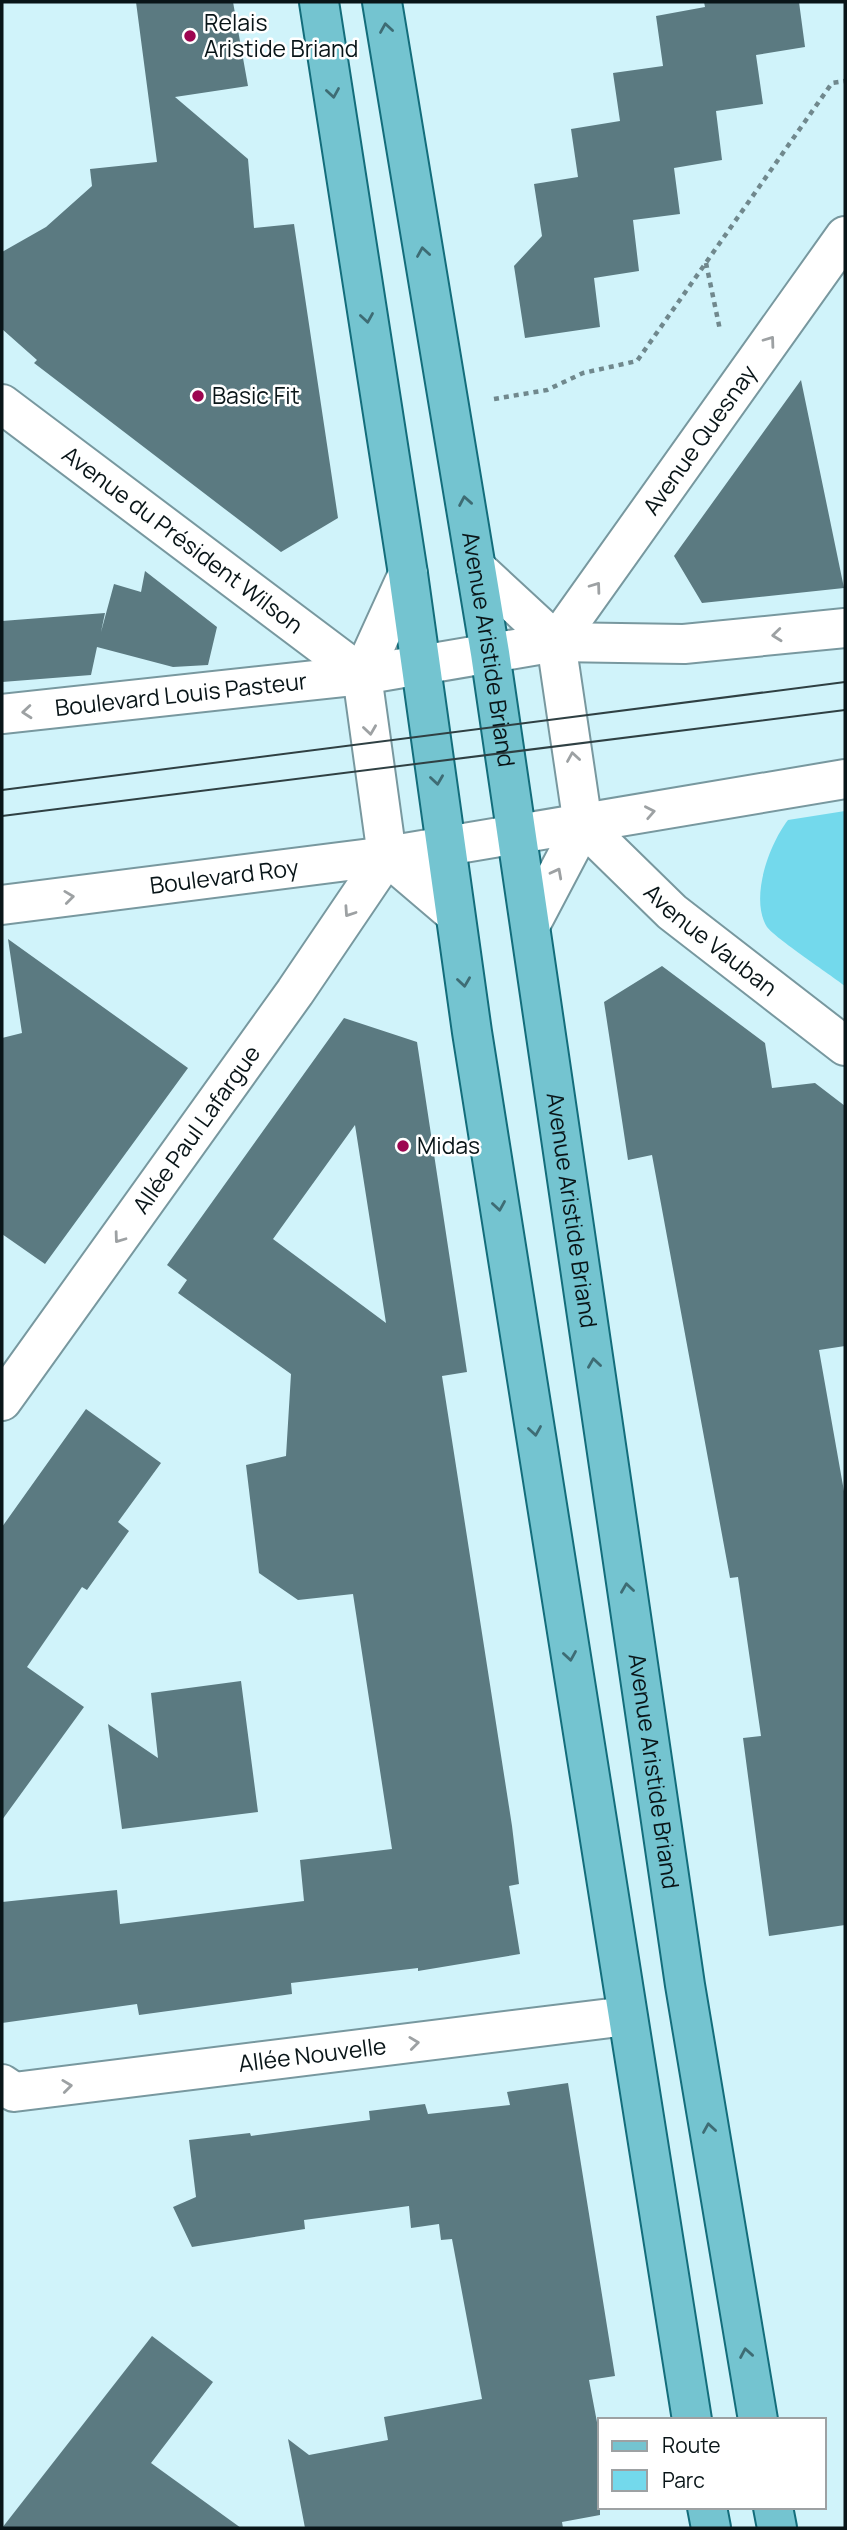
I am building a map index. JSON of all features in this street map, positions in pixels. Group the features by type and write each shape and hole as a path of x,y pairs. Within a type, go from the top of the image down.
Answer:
{"main road":[{"path":"319,2 408,574 447,846 454,914 692,2418"},
{"name":"Avenue Aristide Briand","path":"382,2 490,653 685,1985 758,2418"},
{"path":"707,2509 711,2528"},
{"path":"773,2509 777,2528"}],"street":[{"name":"Avenue Quesnay","path":"556,642 845,236"},
{"name":"Avenue du Président Wilson","path":"2,404 362,675"},
{"path":"476,568 556,642 583,825 531,922"},
{"path":"408,574 362,675 387,856 454,914"},
{"name":"Boulevard Louis Pasteur","path":"2,714 362,675 556,642 684,644 845,628"},
{"name":"Boulevard Roy","path":"2,905 387,856 845,779"},
{"name":"Avenue Vauban","path":"583,825 672,912 845,1046"},
{"name":"Allée Paul Lafargue","path":"2,1401 295,992 387,856"},
{"name":"Allée Nouvelle","path":"2,2084 14,2092 627,2016"}],"path":[{"path":"449,406 547,390 583,373 637,361 832,83 845,81"}],"green space":[{"path":"845,811 845,986 767,927 760,901 769,856 788,820"}],"building":[{"name":"Basic Fit","path":"136,2 233,2 248,86 175,97 248,159 254,228 294,224 338,518 281,552 34,363 37,360 2,329 2,252 46,227 92,186 90,169 157,162"},
{"path":"704,2 799,2 805,47 756,55 763,104 716,111 722,160 674,168 680,214 633,220 639,271 594,278 600,327 525,338 514,266 542,236 534,184 578,177 571,129 620,121 613,73 663,66 656,16 705,7"},
{"path":"801,380 844,588 702,603 674,556"},
{"path":"145,571 217,627 208,665 173,667 97,647 91,675 2,682 2,621 105,613 101,632 114,584 141,592"},
{"path":"8,939 188,1068 45,1264 2,1234 2,1038 22,1033"},
{"path":"662,966 765,1043 772,1088 815,1083 845,1106 845,1346 819,1350 845,1497 845,1925 769,1936 743,1738 761,1736 738,1577 730,1578 652,1155 628,1160 604,1002"},
{"path":"344,1018 417,1042 467,1372 442,1376 512,1826 519,1884 509,1886 520,1954 418,1971 418,1968 291,1983 292,1994 139,2015 137,2004 2,2023 2,1902 117,1890 120,1924 304,1901 300,1860 392,1849 353,1594 298,1600 259,1573 246,1465 286,1456 291,1374 178,1293 187,1280 167,1265","holes":["355,1125 386,1323 273,1239"]},
{"path":"86,1409 161,1463 118,1522 129,1531 87,1590 82,1587 27,1667 84,1707 2,1820 2,1527"},
{"path":"241,1681 258,1812 122,1829 108,1724 158,1758 151,1693"},
{"path":"568,2083 615,2376 589,2380 598,2427 600,2515 562,2522 563,2528 305,2528 288,2439 309,2455 388,2440 384,2417 482,2399 452,2239 441,2240 439,2224 411,2228 409,2206 304,2220 305,2229 192,2247 173,2207 196,2197 189,2140 250,2133 251,2136 370,2120 369,2111 425,2104 428,2114 510,2105 507,2092"},
{"path":"152,2336 213,2382 151,2463 241,2528 2,2528"}],"tram line":[{"path":"2,790 845,682"},
{"path":"2,816 845,710"}],"place":[{"name":"Relais Aristide Briand","path":"190,36"},
{"name":"Basic Fit","path":"198,396"},
{"name":"Midas","path":"403,1146"}]}
